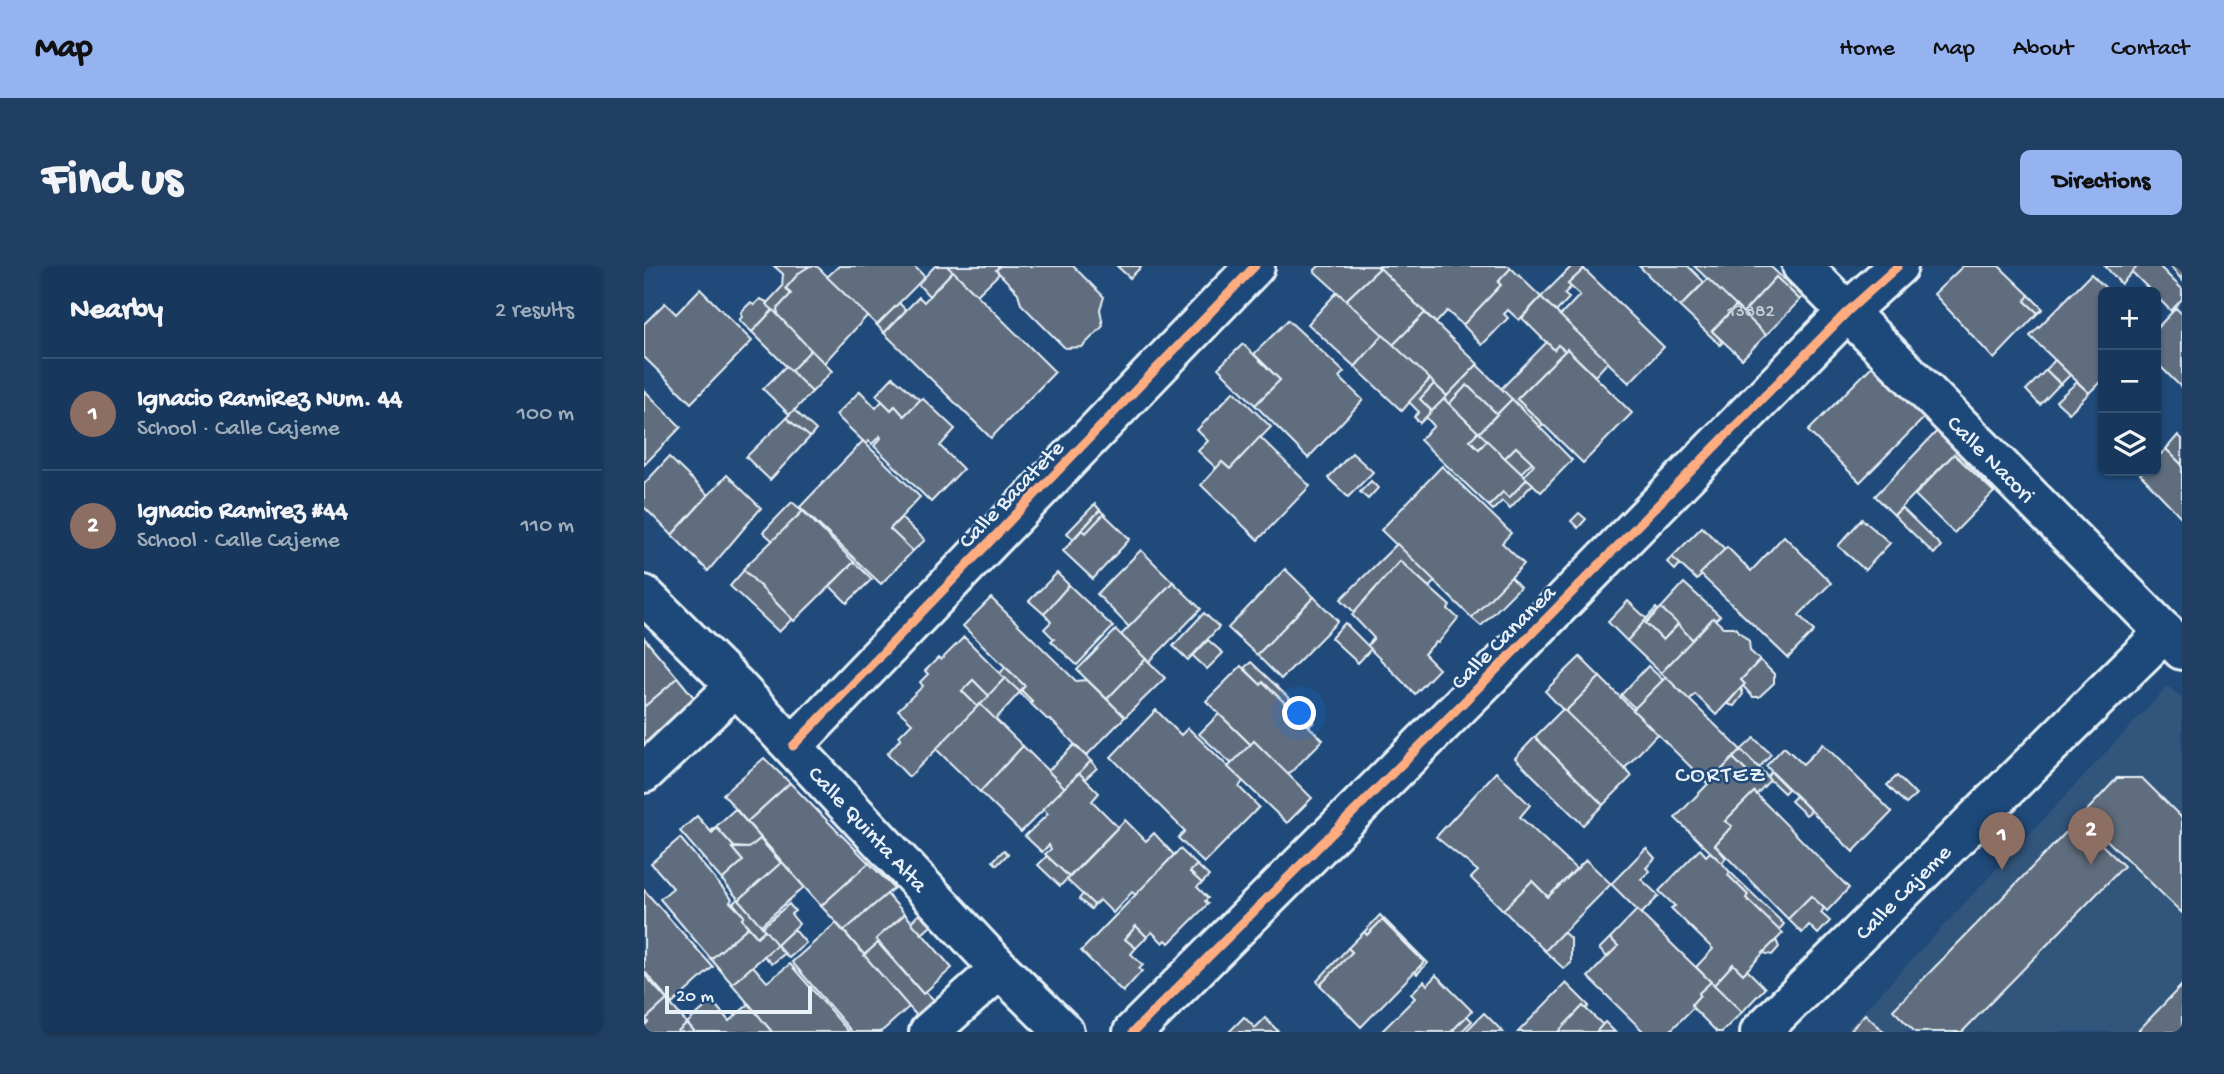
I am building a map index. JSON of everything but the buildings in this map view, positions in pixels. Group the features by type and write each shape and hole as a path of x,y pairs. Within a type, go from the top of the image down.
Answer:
{"street":[{"name":"Calle Bacatete","path":"793,746 1255,266"},
{"name":"Calle Nacori","path":"1801,266 2173,641"},
{"name":"Calle Cananea","path":"1133,1032 1479,687 1847,312 1898,266"},
{"name":"Calle Quinta Alta","path":"644,595 736,686 1000,969 1065,1032"},
{"name":"Calle Cajeme","path":"1760,1032 2173,641"},
{"path":"644,773 736,686"},
{"path":"929,1032 1000,969"}],"shaded area":[{"path":"2168,686 2182,698 2182,1032 1844,1032"}],"cycle path":[{"path":"793,746 1255,266"},
{"path":"1133,1032 1489,677 1847,312 1898,266"}],"place":[{"name":"Ignacio Ramirez #44","path":"2091,865"},
{"name":"Ignacio RamiRez Num. 44","path":"2002,870"}],"district":[{"name":"CORTEZ","path":"1721,773"}]}
